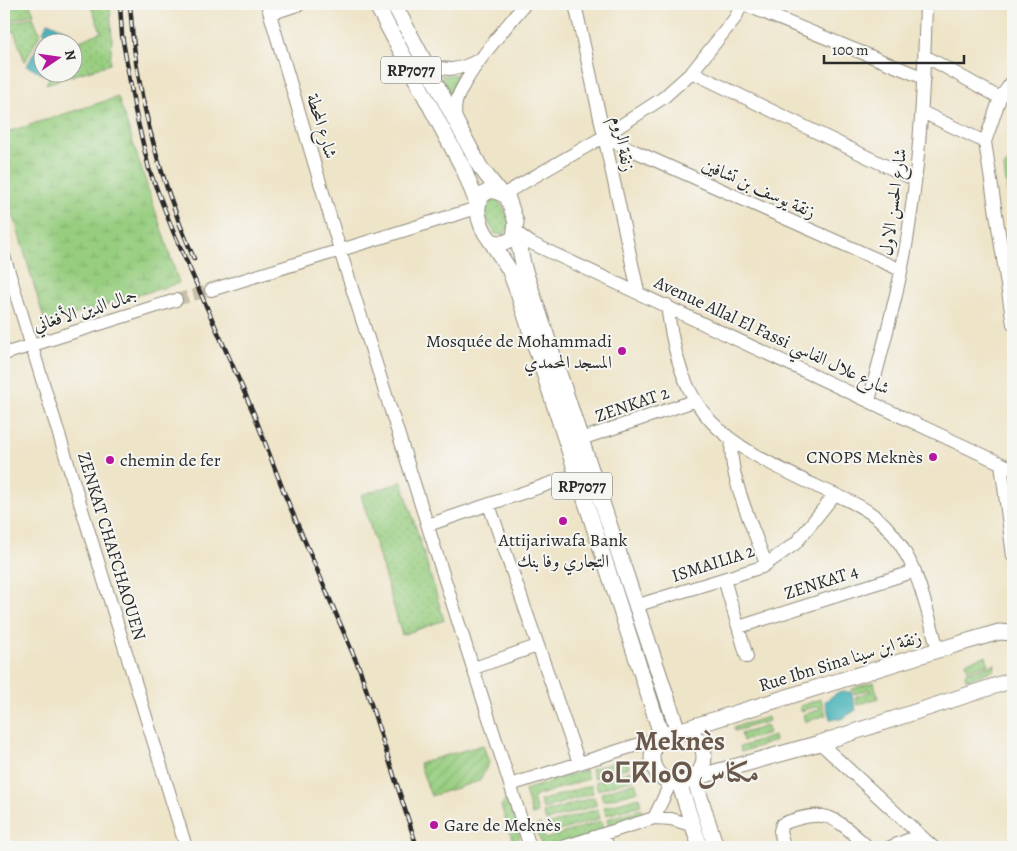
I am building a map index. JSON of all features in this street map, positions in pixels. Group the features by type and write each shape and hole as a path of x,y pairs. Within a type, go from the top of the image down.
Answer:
{"main road":[{"name":"RP7077","path":"376,4 464,170 490,240 501,255 514,282 662,737"},
{"name":"RP7077","path":"394,4 480,167 509,201 516,222 516,232 524,268 678,731"},
{"path":"477,206 483,194 493,190 501,192"},
{"path":"490,240 500,244 506,243 514,237 516,232"},
{"name":"Rue Ibn Sina زنقة ابن سينا","path":"678,731 938,650 999,632 1013,632"},
{"path":"675,782 820,742 1013,680"},
{"path":"694,778 703,765 703,749 693,736 678,731 662,737 657,743 652,758 658,773 675,782 694,826 700,847"},
{"path":"694,778 716,847"}],"street":[{"path":"268,9 300,4"},
{"path":"456,121 455,108 458,97 482,58 525,4"},
{"name":"زنقة الروم","path":"575,4 638,291"},
{"name":"شارع الحسن الاول","path":"869,401 901,270 915,180 922,112 926,4"},
{"path":"501,192 604,137 645,111 692,72 736,17 748,5 924,78"},
{"name":"شارع المحطة","path":"268,9 340,249 530,847"},
{"path":"925,56 1000,98"},
{"path":"423,60 439,68 454,70 466,67 482,58"},
{"path":"692,72 915,180"},
{"path":"1013,80 1000,98 985,142 1013,324"},
{"path":"922,112 985,142"},
{"name":"زنقة يوسف بن تشافين","path":"604,137 901,270"},
{"path":"211,290 477,206"},
{"name":"Avenue Allal El Fassi شارع علال الفاسي","path":"516,232 531,242 1007,466"},
{"name":"ZENKAT CHAFCHAOUEN","path":"4,256 186,847"},
{"name":"جمال الدين الأفغاني","path":"4,354 176,300"},
{"path":"667,305 672,339 694,401 707,418 732,442 754,456 859,505 884,524 894,536 915,571 938,650"},
{"name":"ZENKAT 2","path":"582,439 694,401"},
{"path":"732,442 731,456 736,478 766,564"},
{"path":"1013,458 1007,466 1013,556"},
{"path":"428,524 578,474"},
{"name":"ISMAILIA 2","path":"635,606 766,564 796,543 835,494"},
{"path":"489,504 579,763"},
{"name":"ZENKAT 4","path":"739,627 915,571"},
{"path":"724,579 747,657"},
{"path":"474,668 537,646"},
{"path":"510,785 662,737"},
{"path":"820,742 933,847"},
{"path":"654,818 675,782"},
{"path":"784,847 780,830 782,824 820,814 833,818 868,847"},
{"path":"563,847 654,818 671,819 694,826"},
{"path":"603,834 608,847"},
{"path":"890,847 920,835"}],"green space":[{"path":"4,4 30,4 34,14 5,22"},
{"path":"90,4 110,4 112,39 110,64 82,73 82,40 101,32"},
{"path":"33,17 39,32 32,32 32,49 25,62 14,31 8,32 6,24"},
{"path":"466,72 453,93 450,94 441,75 454,75"},
{"path":"118,97 179,283 45,323 4,183 4,133"},
{"path":"1009,161 1013,164 1013,231 1004,167"},
{"path":"490,199 498,200 505,211 509,227 504,235 496,234 489,224 485,206"},
{"path":"402,482 444,620 402,635 361,495"},
{"path":"986,656 988,664 968,670 966,662"},
{"path":"995,664 994,670 966,680 965,673"},
{"path":"874,682 878,698 857,705 855,697 871,691 870,689 854,694 852,689"},
{"path":"821,699 826,715 805,722 803,715 820,709 819,706 801,711 800,706"},
{"path":"768,717 769,721 735,731 734,727"},
{"path":"766,726 769,733 743,741 741,734"},
{"path":"774,736 775,741 741,752 740,747"},
{"path":"483,745 489,763 479,781 431,796 419,763"},
{"path":"626,759 629,767 594,778 591,769"},
{"path":"585,770 588,779 533,797 537,813 532,815 525,790"},
{"path":"630,771 633,779 598,790 595,782"},
{"path":"635,782 638,791 603,801 601,793"},
{"path":"591,785 593,793 543,809 540,801"},
{"path":"594,797 597,805 546,821 543,813"},
{"path":"639,797 641,805 606,815 604,807"},
{"path":"505,800 509,802 520,836 517,841 512,839 501,806"},
{"path":"597,809 600,818 550,834 547,825"},
{"path":"641,809 644,817 609,828 607,819"},
{"path":"601,821 604,831 554,847 542,847 536,826 540,824 545,839"}],"water":[{"path":"48,22 68,31 68,32 43,32"},
{"path":"32,56 32,69 27,66"},
{"path":"851,692 856,710 842,719 830,719 825,701 837,693"}],"tunnel":[{"path":"176,300 211,290"}],"railway":[{"path":"120,4 122,35 135,110 149,169 173,231 254,414 285,495 360,670 417,847"},
{"path":"130,4 137,70 151,134 170,197 194,259"}],"place":[{"name":"Mosquée de Mohammadi المسجد المحمدي","path":"622,351"},
{"name":"CNOPS Meknès","path":"933,457"},
{"name":"chemin de fer","path":"110,460"},
{"name":"Attijariwafa Bank التجاري وفا بنك","path":"563,521"},
{"name":"Gare de Meknès","path":"434,825"}],"district":[{"name":"Meknès ⴰⵎⴽⵏⴰⵙ مكناس","path":"680,756"}]}
